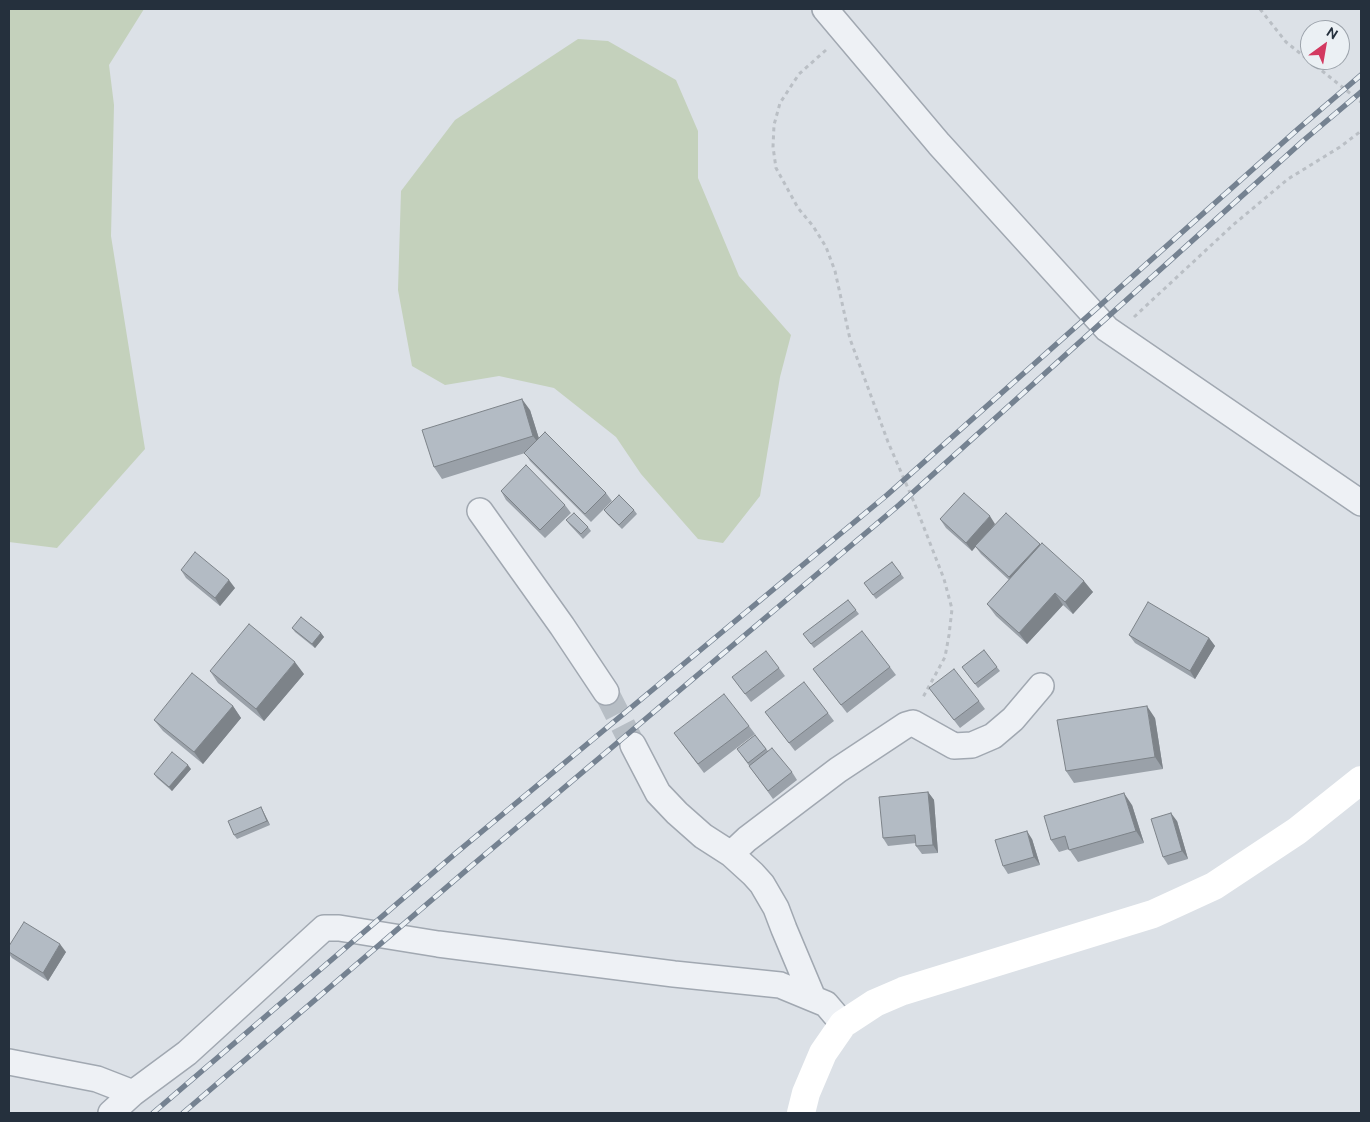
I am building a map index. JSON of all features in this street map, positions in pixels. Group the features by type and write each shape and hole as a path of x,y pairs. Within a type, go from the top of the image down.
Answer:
{"street":[{"path":"826,9 939,144 1107,329 1361,503"},
{"path":"480,511 562,626 606,692"},
{"path":"730,854 838,770 906,725 913,723 954,746 972,745 993,736 1012,719 1041,686"},
{"path":"633,745 658,793 703,836 730,854 754,874 762,884 776,908 813,998"},
{"path":"801,1113 806,1093 823,1053 843,1024 874,1003 903,991 1152,914 1214,886 1298,831 1361,780"},
{"path":"111,1113 133,1093 187,1053 324,928 339,928 438,944 674,974 765,982 780,985 826,1004 843,1024"},
{"path":"9,1062 97,1079 133,1093"}],"path":[{"path":"1260,9 1286,42 1361,102"},
{"path":"845,33 799,74 791,84 780,103 774,125 773,147 776,168 798,208 814,226 826,247 835,271 850,339 888,442 944,579 952,609 945,657 929,689 906,725"},
{"path":"1117,336 1130,321 1233,225 1288,179 1340,147 1361,131"}],"green space":[{"path":"9,9 144,9 109,65 114,105 111,236 145,449 57,548 9,542"},
{"path":"578,39 608,41 676,80 698,131 698,178 739,276 791,335 780,377 760,496 723,543 698,539 641,474 616,437 554,388 499,376 445,385 412,366 398,290 401,191 455,120"}],"building":[{"path":"522,399 533,436 434,467 422,430"},
{"path":"545,432 606,493 585,514 524,453"},
{"path":"526,465 565,505 540,530 501,491"},
{"path":"964,493 990,516 966,543 940,519"},
{"path":"619,495 634,510 619,525 604,510"},
{"path":"574,513 588,527 581,534 566,520"},
{"path":"1006,513 1040,544 1009,577 975,546"},
{"path":"1042,543 1084,581 1065,602 1055,593 1019,633 987,604"},
{"path":"195,552 229,580 215,598 181,570"},
{"path":"892,562 901,574 873,595 864,583"},
{"path":"848,600 856,610 811,644 803,634"},
{"path":"1148,602 1209,638 1190,671 1129,635"},
{"path":"301,617 321,633 312,644 292,628"},
{"path":"249,624 295,662 256,709 210,671"},
{"path":"862,631 890,667 841,705 813,669"},
{"path":"984,650 997,667 975,684 962,667"},
{"path":"766,651 779,668 745,694 732,677"},
{"path":"954,669 979,701 954,720 929,688"},
{"path":"192,673 233,706 194,752 154,720"},
{"path":"804,682 828,713 789,743 765,712"},
{"path":"724,694 749,726 698,764 674,733"},
{"path":"1147,706 1155,757 1066,771 1057,720"},
{"path":"755,735 766,749 748,763 737,749"},
{"path":"772,748 792,772 768,791 749,766"},
{"path":"172,752 188,765 169,787 154,774"},
{"path":"928,792 933,845 916,846 915,835 883,838 879,797"},
{"path":"1124,793 1136,831 1069,850 1065,836 1051,840 1044,816"},
{"path":"261,807 267,821 234,835 228,821"},
{"path":"1171,813 1182,851 1163,857 1151,819"},
{"path":"1027,831 1034,857 1003,866 995,840"},
{"path":"24,922 60,944 43,973 9,952 9,946"}],"tunnel":[{"path":"606,692 633,745"}],"railway":[{"path":"153,1113 456,853 887,495 1361,75"},
{"path":"183,1113 469,868 899,505 1304,140 1361,92"}]}
